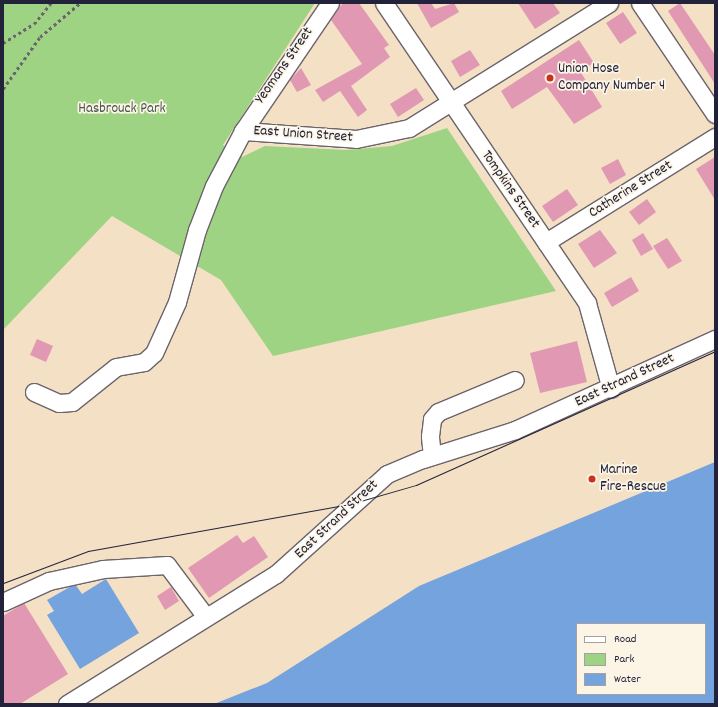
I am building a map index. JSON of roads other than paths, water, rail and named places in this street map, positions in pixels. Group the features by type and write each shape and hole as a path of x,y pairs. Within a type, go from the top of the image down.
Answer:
{"street":[{"name":"Yeomans Street","path":"243,131 330,3"},
{"name":"Tompkins Street","path":"384,3 587,303 611,389"},
{"name":"East Union Street","path":"34,392 59,403 72,402 116,367 144,362 154,353 177,302 197,230 214,186 243,131 356,139 410,128 451,104 609,3"},
{"path":"640,3 715,114"},
{"name":"Catherine Street","path":"546,242 715,137"},
{"name":"East Strand Street","path":"67,704 286,565 387,474 432,456 515,430 611,389 715,340"},
{"path":"432,456 430,436 432,419 438,412 515,380"},
{"path":"3,602 49,581 103,569 167,565 206,617"}],"water":[{"path":"715,462 715,704 214,704 267,683 419,586"},
{"path":"106,579 139,633 80,669 47,615 54,611 47,600 75,584 82,594"}],"tram line":[{"path":"3,583 88,551 350,504 416,485 715,351"}],"place":[{"name":"Union Hose Company Number 4","path":"550,78"},
{"name":"Marine Fire-Rescue","path":"592,479"}],"park label":[{"name":"Hasbrouck Park","path":"122,110"}]}
